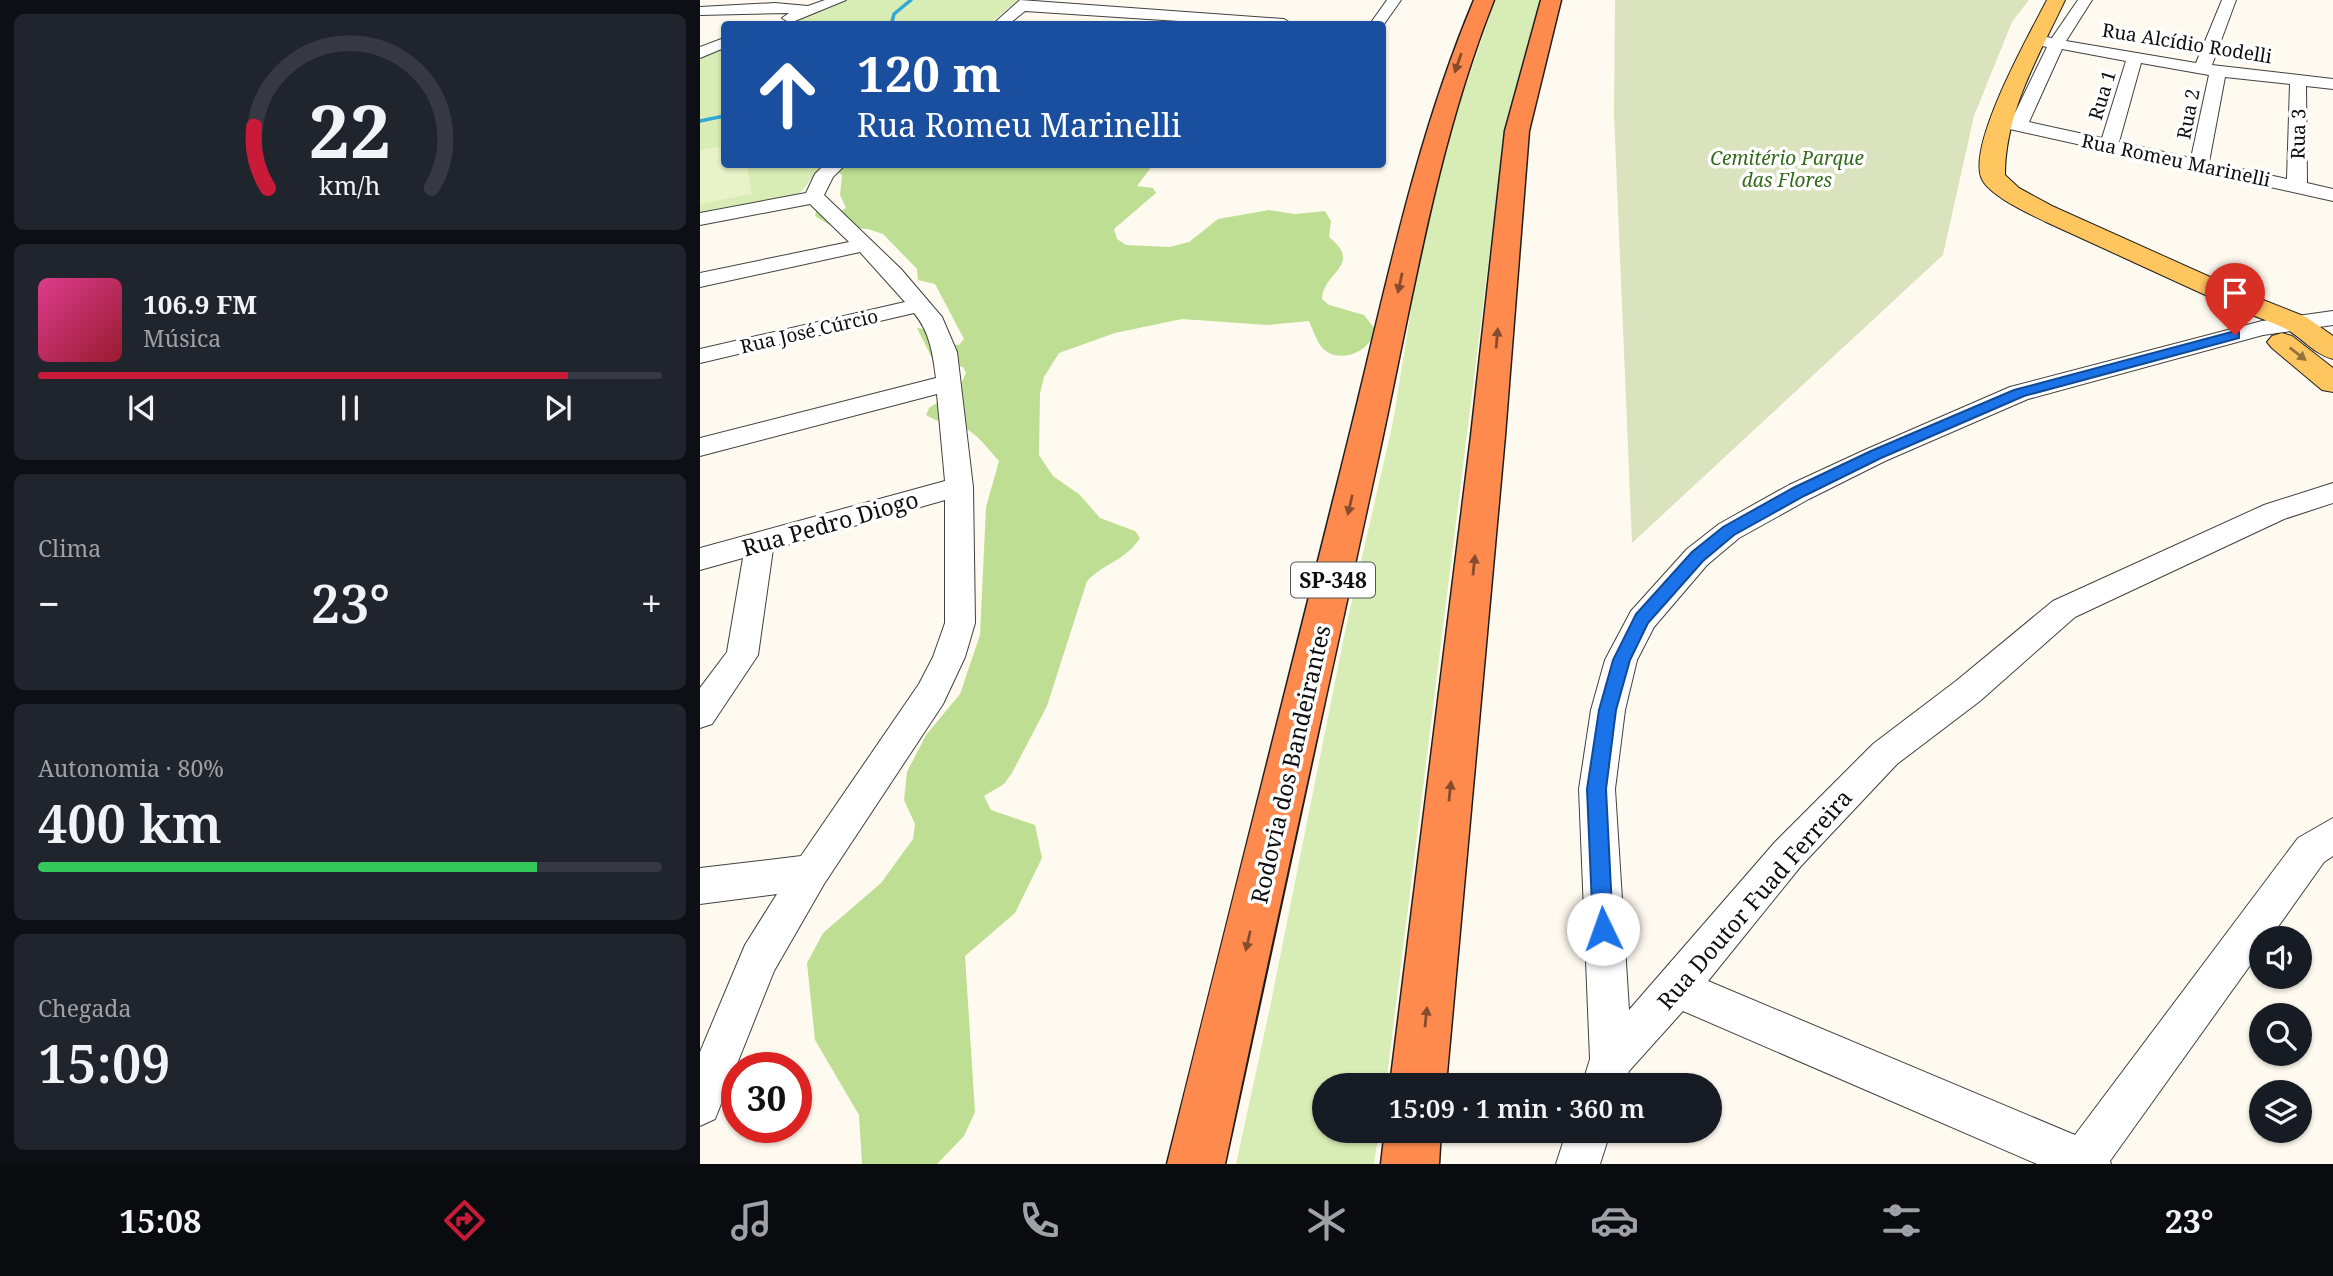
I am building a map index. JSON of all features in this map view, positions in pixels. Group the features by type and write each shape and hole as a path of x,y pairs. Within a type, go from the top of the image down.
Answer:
{"highway":[{"name":"Rodovia dos Bandeirantes","path":"1196,1164 1369,427 1419,193 1436,128 1483,0"},
{"path":"1419,1073 1487,449 1517,131 1551,0"},
{"path":"1409,1164 1411,1143"}],"main road":[{"path":"2056,0 2046,42 1991,162 1993,177 2010,193 2055,217 2238,300 2296,323 2333,350"},
{"path":"2179,272 2262,328 2333,383"}],"street":[{"path":"781,21 839,0"},
{"path":"1380,21 1394,0"},
{"path":"2046,42 2085,0"},
{"name":"Rua 2","path":"2199,164 2210,70 2229,0"},
{"path":"1004,21 1026,3 1247,21"},
{"path":"700,11 775,7 808,11"},
{"name":"Rua Alcídio Rodelli","path":"2046,42 2210,70 2333,84"},
{"name":"Rua 1","path":"2109,145 2135,57"},
{"name":"Rua 3","path":"2297,187 2298,81"},
{"name":"Rua Romeu Marinelli","path":"2010,124 2333,195"},
{"path":"813,197 825,174 832,168"},
{"path":"700,219 813,197 825,205 892,274 917,306 934,322 945,352 959,487 960,623 949,657 931,694 900,744 811,872 759,959 700,1104"},
{"path":"700,280 863,245"},
{"name":"Rua José Cúrcio","path":"700,356 917,306"},
{"path":"1607,1072 1597,789 1608,710 1621,660 1642,619 1697,556 1729,531 1799,492 1876,455 2019,393 2262,328 2333,318"},
{"path":"700,446 948,383"},
{"name":"Rua Pedro Diogo","path":"700,559 959,487"},
{"name":"Rua Doutor Fuad Ferreira","path":"1607,1072 1787,854 1885,754 1968,691 2064,609 2274,512 2333,494"},
{"path":"700,715 710,692 742,655 760,543"},
{"path":"1677,988 2084,1163 2311,850 2333,835"},
{"path":"700,886 811,872"},
{"path":"1578,1164 1585,1143"}],"green space":[{"path":"847,0 1019,0 993,21 790,21"},
{"path":"1495,0 1540,0 1505,129 1387,1073 1312,1073 1312,1143 1377,1143 1374,1164 1236,1164 1346,627 1393,422 1416,278 1452,126"},
{"name":"Cemitério Parque das Flores","path":"1615,0 2029,0 2012,22 1974,116 1943,255 1632,543 1614,115"},
{"path":"721,48 721,168 820,168 794,197 700,214 700,58"},
{"path":"721,146 721,168 748,168 752,194 700,204 700,150"},
{"path":"831,168 1151,168 1137,186 1153,188 1156,193 1114,229 1117,239 1126,245 1170,247 1189,242 1218,219 1269,210 1295,214 1325,211 1331,221 1329,237 1343,255 1342,262 1328,282 1322,299 1329,305 1364,315 1375,329 1369,343 1363,348 1341,356 1323,349 1309,321 1267,325 1182,319 1115,333 1059,353 1044,377 1040,393 1039,455 1053,476 1080,495 1100,518 1135,531 1140,538 1122,557 1087,581 1047,706 1012,773 1004,784 984,796 991,810 1035,825 1042,858 1015,913 965,956 975,1112 964,1136 937,1164 862,1164 859,1115 815,1040 807,963 823,933 881,883 913,839 915,824 904,800 907,772 926,735 960,694 980,635 986,507 999,461 981,440 965,428 926,415 929,408 958,390 966,373 963,367 933,360 917,328 953,344 959,345 964,339 935,284 918,280 917,269 883,234 868,229 833,227 815,216 816,212 837,213 846,208 840,195 842,175"}],"waterway":[{"path":"892,21 894,14 911,0"},
{"path":"700,121 721,117"}],"route":[{"path":"1603,929 1597,789 1608,710 1621,660 1642,619 1697,556 1729,531 1799,492 1876,455 2019,393 2235,335"}]}
